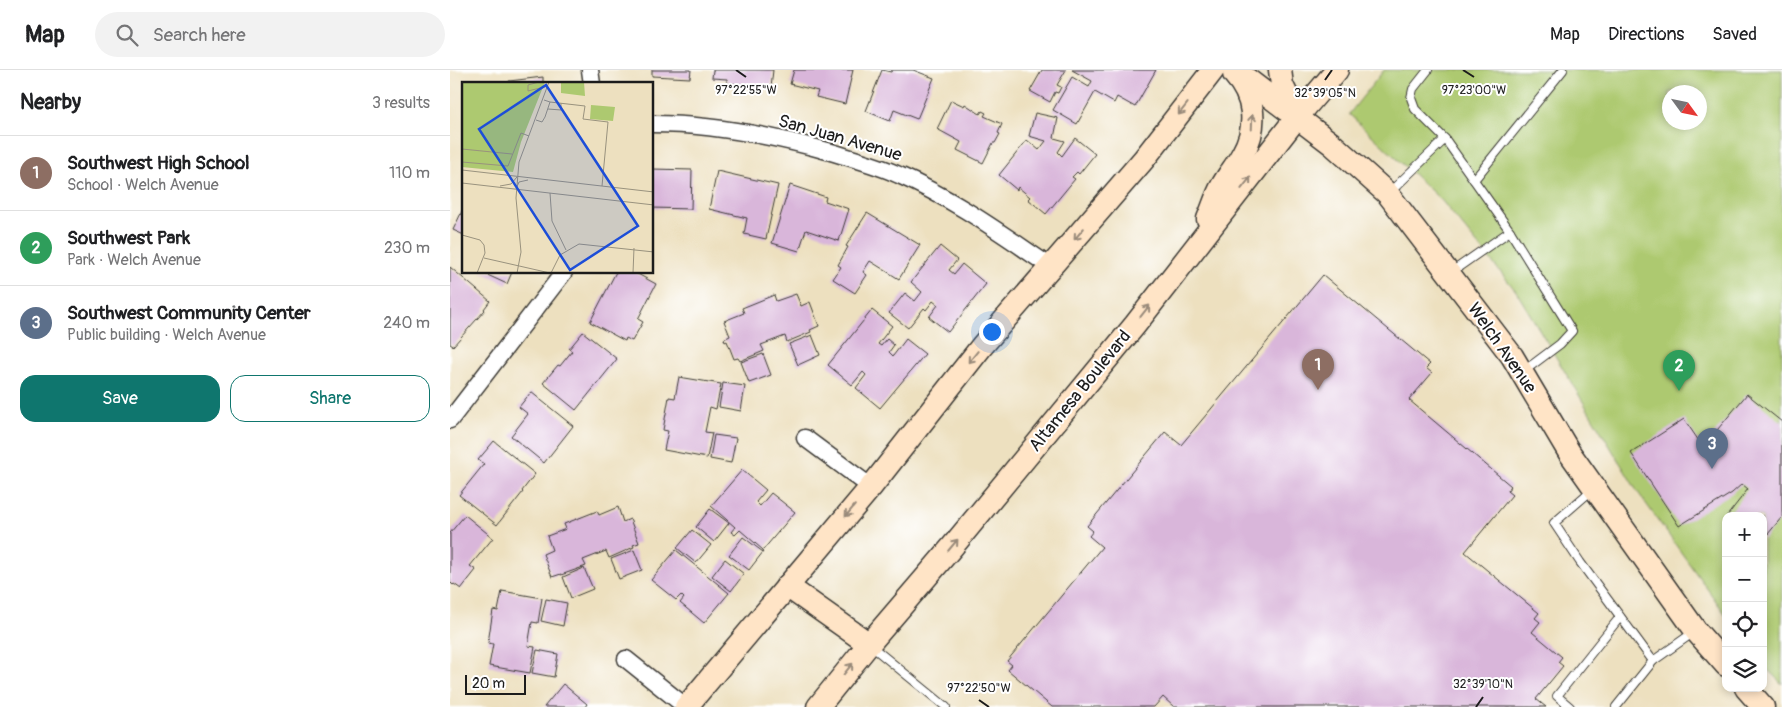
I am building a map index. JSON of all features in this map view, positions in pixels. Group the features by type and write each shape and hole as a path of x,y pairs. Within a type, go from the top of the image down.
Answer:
{"main road":[{"path":"686,707 871,486 982,346 1144,158 1212,70"},
{"path":"1197,245 1222,186 1244,152 1252,130 1252,106 1242,83 1230,70"},
{"name":"Welch Avenue","path":"1235,70 1332,144 1388,194 1512,356 1569,452 1696,631 1722,660"},
{"path":"1280,70 1282,85 1297,117"},
{"name":"Altamesa Boulevard","path":"818,707 1135,325 1297,117 1337,70"},
{"path":"787,586 869,644"},
{"path":"1750,692 1763,707"}],"street":[{"name":"San Juan Avenue","path":"654,124 734,131 798,143 899,174 937,193 1051,267"},
{"path":"450,420 562,274"},
{"path":"804,438 871,486"},
{"path":"626,659 686,707"}],"lane":[{"path":"1428,70 1413,89 1410,98 1415,109 1445,139 1474,180 1510,231 1572,331 1560,344 1522,372"},
{"path":"1474,180 1563,70"},
{"path":"1388,194 1445,139"},
{"path":"1449,274 1510,231"},
{"path":"1594,488 1554,523 1580,562 1653,661"},
{"path":"1570,707 1557,696 1620,617"},
{"path":"1616,707 1653,661 1696,631"},
{"path":"869,644 946,707"}],"green space":[{"path":"1384,70 1782,70 1782,684 1767,669 1767,512 1722,512 1722,609 1637,491 1516,291 1442,201 1349,114"}],"building":[{"path":"652,70 691,70 690,78 652,76"},
{"path":"713,70 773,70 771,88 727,83 727,79 712,78"},
{"path":"794,70 853,70 845,104 816,97 818,91 790,84"},
{"path":"882,70 891,72 892,70 913,70 934,78 917,119 894,110 890,121 866,111"},
{"path":"1042,70 1066,70 1057,85 1061,87 1058,93 1055,92 1050,102 1030,91"},
{"path":"1072,70 1156,70 1135,107 1117,97 1114,103 1095,92 1077,124 1053,110 1072,77 1089,87 1092,81"},
{"path":"543,77 543,82 509,81"},
{"path":"951,100 964,106 965,104 980,114 982,111 986,113 984,116 1002,124 998,133 1000,134 983,163 957,150 961,142 937,129"},
{"path":"1035,113 1058,118 1054,138 1065,141 1058,152 1062,156 1075,138 1095,154 1079,174 1077,172 1072,177 1075,179 1046,214 1028,199 1030,197 1018,187 1017,190 999,175 1027,140 1039,150 1046,141 1029,136"},
{"path":"654,169 692,170 691,209 654,208"},
{"path":"717,171 778,185 766,239 744,234 747,218 709,209"},
{"path":"790,185 826,197 825,201 849,209 839,241 806,230 799,251 772,243"},
{"path":"462,211 462,234 453,230"},
{"path":"867,213 920,245 899,279 870,261 863,272 867,275 855,293 833,279 841,267 838,265 848,247 846,246"},
{"path":"940,246 957,260 949,270 954,274 962,264 986,284 948,332 929,317 938,305 933,301 926,310 924,308 908,328 889,313 905,293 915,301 922,292 911,282"},
{"path":"450,267 490,301 485,310 453,346 450,344"},
{"path":"485,274 511,274 507,284"},
{"path":"615,274 638,274 656,284 638,319 643,322 632,341 626,338 625,341 590,322"},
{"path":"1323,275 1430,364 1426,368 1432,373 1409,400 1511,486 1507,491 1512,495 1465,552 1539,613 1535,618 1540,622 1532,632 1562,657 1558,662 1563,666 1536,699 1546,707 1174,707 1163,697 1154,707 1052,707 1008,670 1012,665 1007,661 1102,547 1089,536 1093,531 1087,526 1165,432 1181,445"},
{"path":"796,294 801,306 810,302 819,326 810,330 811,332 787,342 785,336 761,345 764,351 740,361 738,358 734,359 727,341 725,342 724,339 730,336 724,321 744,313 742,308 774,295 776,301"},
{"path":"872,310 892,326 878,344 881,346 887,339 894,345 889,352 893,356 906,339 925,354 880,408 856,388 866,375 863,372 852,385 828,365"},
{"path":"583,332 617,359 576,410 543,383 572,351 569,349"},
{"path":"812,335 820,355 798,365 789,344"},
{"path":"763,354 771,375 749,383 741,362"},
{"path":"679,377 721,384 716,409 710,407 705,432 712,433 707,458 664,450 668,431 663,430 669,397 675,398"},
{"path":"723,383 745,386 741,411 719,407"},
{"path":"531,392 573,426 544,463 511,436 528,414 519,407"},
{"path":"1747,394 1782,422 1782,517 1767,535 1767,512 1730,512 1748,489 1742,484 1732,493 1679,526 1631,453 1684,419 1703,447"},
{"path":"714,435 736,438 731,463 710,459"},
{"path":"494,441 535,474 497,525 459,495 484,464 478,460"},
{"path":"742,470 766,490 756,502 760,506 771,493 795,512 763,550 740,530 735,535 731,532 735,527 711,506"},
{"path":"618,507 623,522 630,519 639,543 609,558 606,551 583,560 586,566 552,577 543,554 552,550 547,536 566,529 564,524 597,511 599,515"},
{"path":"710,509 729,523 714,542 696,527"},
{"path":"465,515 493,538 470,566 476,570 461,589 450,582 450,533"},
{"path":"692,530 711,545 696,563 677,548"},
{"path":"743,537 763,552 749,570 729,555"},
{"path":"634,550 642,570 619,579 611,559"},
{"path":"676,550 729,593 704,623 680,603 684,598 681,595 676,600 651,580"},
{"path":"725,559 744,574 731,591 712,576"},
{"path":"584,568 593,589 571,598 563,577"},
{"path":"502,591 542,598 538,623 532,622 528,646 535,647 530,673 489,666 493,644 488,643 493,610 498,611"},
{"path":"546,599 567,603 563,626 541,621"},
{"path":"537,650 558,654 554,677 532,673"},
{"path":"563,684 587,704 585,707 544,707"}],"place":[{"name":"Southwest High School","path":"1318,390"},
{"name":"Southwest Park","path":"1679,391"},
{"name":"Southwest Community Center","path":"1712,469"}]}
